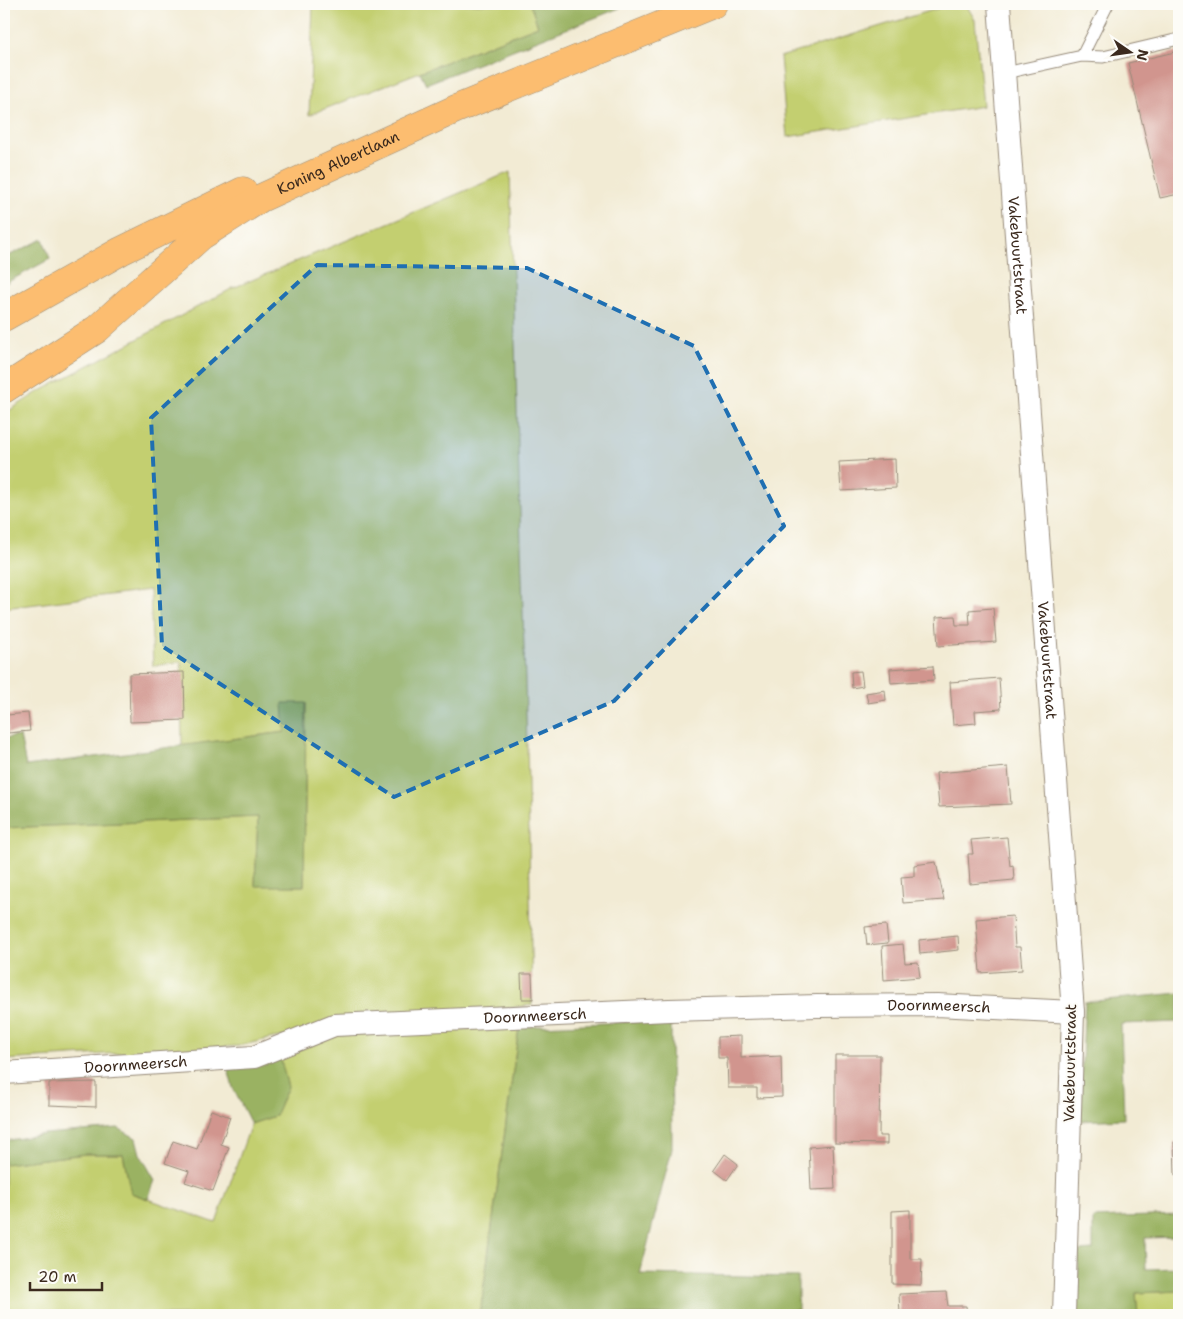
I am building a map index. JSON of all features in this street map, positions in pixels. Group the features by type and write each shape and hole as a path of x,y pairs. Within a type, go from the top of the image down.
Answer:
{"highway":[{"name":"Koning Albertlaan","path":"4,316 161,230 321,154 431,104 673,4"},
{"name":"Koning Albertlaan","path":"4,389 97,329 200,236 261,198 456,109 713,4"}],"street":[{"name":"Vakebuurtstraat","path":"999,4 1073,1012 1064,1315"},
{"name":"Doornmeersch","path":"4,1072 254,1056 334,1025 659,1010 818,1006 938,1005 1073,1012"}],"lane":[{"path":"1082,56 1108,4"},
{"path":"1005,73 1082,56 1103,57 1179,39"}],"highlighted area":[{"path":"317,265 527,268 694,346 784,526 614,701 394,797 162,646 151,418"}],"green space":[{"path":"313,4 530,4 538,26 309,115"},
{"path":"530,4 630,4 426,84 420,72 538,26"},
{"path":"946,6 967,6 975,20 983,106 787,137 780,57"},
{"path":"510,172 528,782 532,1005 273,1038 238,1046 4,1060 4,828 258,817 255,885 304,886 306,703 285,732 182,746 181,662 153,666 150,590 4,608 4,414 35,394 233,288"},
{"path":"43,239 50,259 4,284 4,258"},
{"path":"283,703 306,703 304,886 255,886 258,817 4,828 4,738 20,736 26,766 285,732"},
{"path":"1179,993 1179,1022 1121,1024 1124,1119 1079,1121 1085,1002"},
{"path":"671,1020 672,1149 640,1274 798,1277 798,1310 650,1315 480,1315 519,1027"},
{"path":"519,1027 480,1315 4,1315 4,1164 85,1154 123,1154 131,1193 216,1223 251,1124 275,1116 280,1057 337,1035"},
{"path":"280,1057 288,1087 275,1116 251,1124 233,1088 228,1069"},
{"path":"118,1128 136,1138 140,1154 155,1180 148,1199 131,1193 123,1154 85,1154 4,1164 4,1141 45,1134"},
{"path":"1179,1215 1179,1237 1145,1238 1146,1269 1179,1268 1179,1291 1136,1293 1138,1315 1077,1315 1079,1251 1093,1250 1093,1218"},
{"path":"1179,1291 1179,1315 1138,1315 1136,1293"},
{"path":"798,1310 799,1315 650,1315"}],"building":[{"path":"1179,51 1179,194 1160,198 1128,63"},
{"path":"895,459 896,488 841,491 839,462"},
{"path":"993,608 996,642 938,646 936,617 955,616 956,625 970,625 969,610"},
{"path":"933,666 934,680 891,683 890,669"},
{"path":"861,671 863,686 852,688 851,672"},
{"path":"184,672 185,720 130,722 129,674"},
{"path":"999,678 1001,709 975,711 976,723 953,725 950,682"},
{"path":"885,690 886,700 868,703 866,693"},
{"path":"28,713 30,731 8,733 7,715"},
{"path":"1008,767 1011,804 939,807 936,773"},
{"path":"1007,837 1010,866 1013,865 1014,880 970,884 968,854 973,854 971,840"},
{"path":"936,862 944,900 903,903 901,877 914,876 914,865"},
{"path":"1013,916 1015,947 1020,947 1022,970 980,973 976,919"},
{"path":"886,925 888,943 867,945 865,927"},
{"path":"958,936 959,950 920,954 919,940"},
{"path":"903,944 905,963 918,962 920,977 884,980 882,946"},
{"path":"521,974 532,974 533,999 522,999"},
{"path":"741,1036 741,1058 781,1056 782,1097 757,1098 757,1088 728,1088 727,1058 718,1058 718,1037"},
{"path":"835,1055 880,1055 879,1136 887,1136 887,1144 835,1143"},
{"path":"96,1082 96,1107 49,1105 49,1083"},
{"path":"211,1110 230,1117 221,1144 229,1147 213,1191 185,1182 189,1171 165,1163 173,1141 197,1149"},
{"path":"1174,1142 1179,1142 1179,1175 1175,1175"},
{"path":"833,1145 835,1189 811,1190 809,1147"},
{"path":"725,1154 738,1164 727,1180 714,1170"},
{"path":"910,1210 910,1259 922,1259 921,1285 892,1284 892,1211"},
{"path":"946,1292 948,1306 966,1306 967,1315 900,1315 899,1294"},
{"path":"856,1312 857,1315 828,1315 828,1314"}]}
